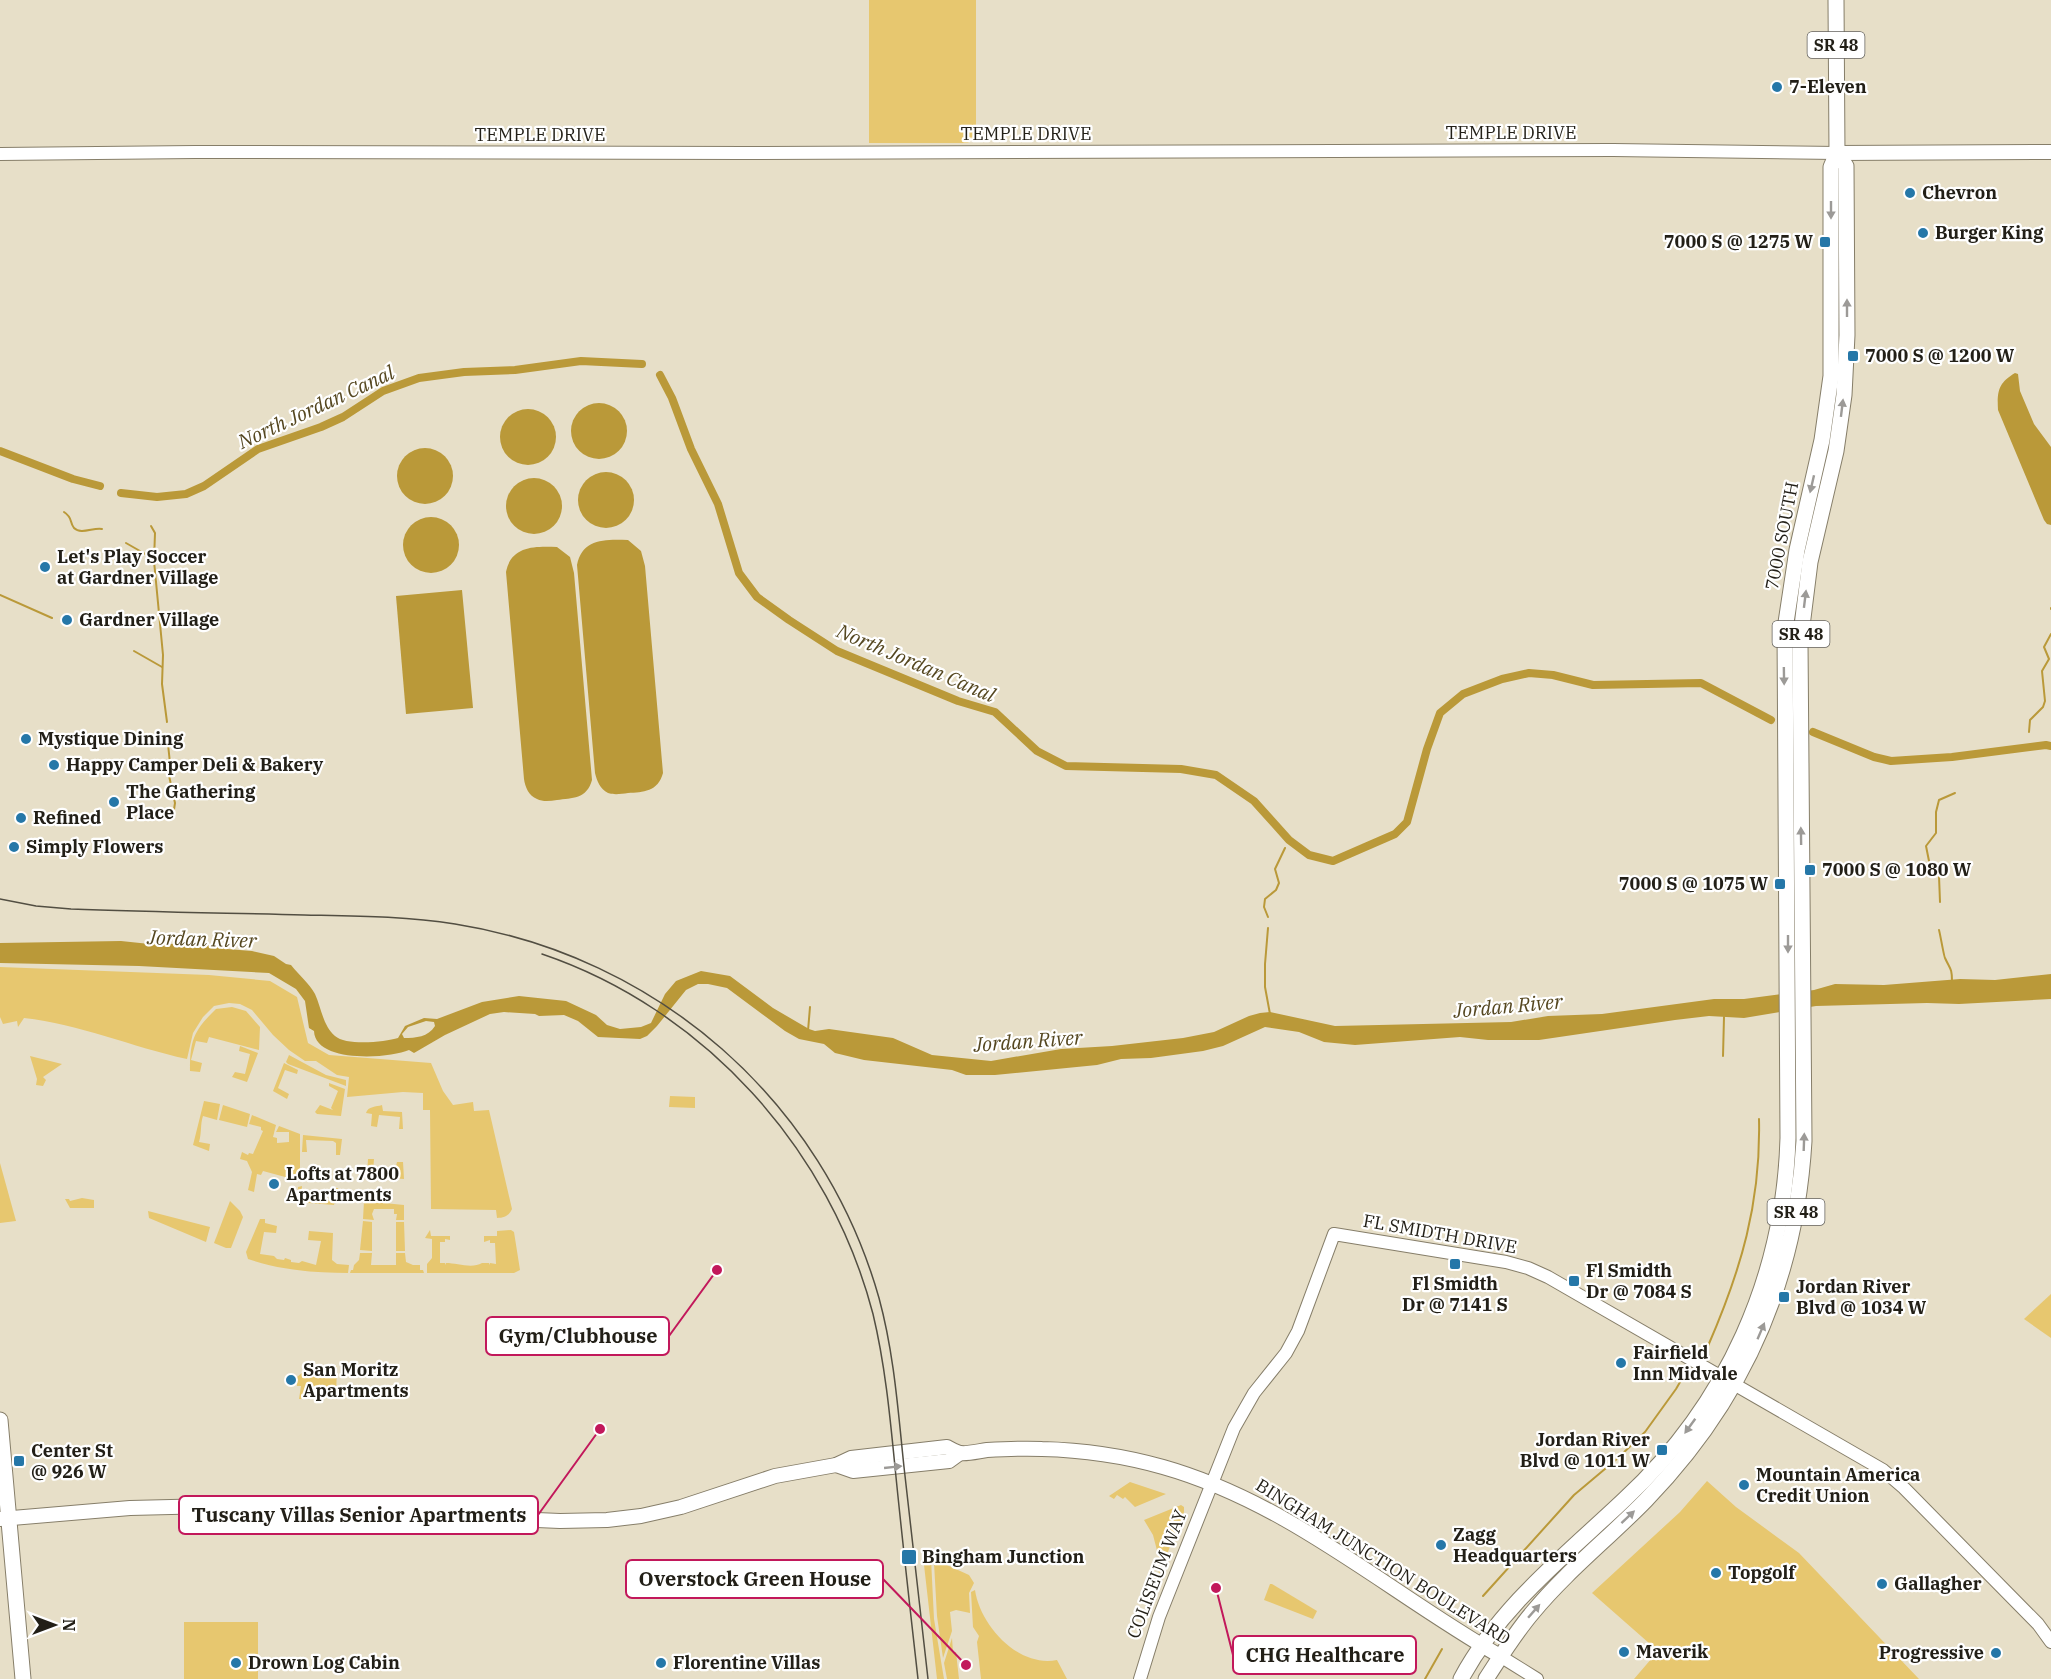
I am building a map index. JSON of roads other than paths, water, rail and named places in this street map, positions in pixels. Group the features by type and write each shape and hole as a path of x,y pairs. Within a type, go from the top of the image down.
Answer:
{"main road":[{"name":"7000 SOUTH","path":"1796,1000 1800,642 1810,562 1836,452 1847,358 1846,169 1837,153 1836,0"},
{"name":"TEMPLE DRIVE","path":"1837,153 2051,152"},
{"name":"SR 48","path":"1461,1679 1470,1662 1520,1599 1548,1568 1624,1500 1653,1470 1755,1346 1788,1255 1801,1180 1804,1029 1796,1000"},
{"name":"SR 48","path":"1486,1679 1520,1627 1545,1598 1647,1499 1678,1464 1702,1432 1728,1380 1762,1292 1781,1212 1788,1154 1788,1030 1796,1000"},
{"path":"0,1420 4,1518 23,1679"},
{"name":"BINGHAM JUNCTION BOULEVARD","path":"4,1518 130,1508 212,1506 560,1521 607,1520 667,1510 775,1476 836,1465 853,1471 949,1461 960,1453 1029,1449 1096,1453 1148,1463 1212,1483 1250,1499 1285,1518 1500,1656"}],"street":[{"name":"TEMPLE DRIVE","path":"0,154 1602,150 1837,153"},
{"name":"FL SMIDTH DRIVE","path":"1334,1234 1489,1259 1528,1268 1548,1277 1862,1457 1893,1478 2038,1624 2051,1642"},
{"name":"COLISEUM WAY","path":"1140,1679 1159,1617 1243,1410 1286,1353 1298,1331 1334,1234"},
{"name":"BINGHAM JUNCTION BOULEVARD","path":"1500,1656 1537,1679"}],"waterway":[{"name":"North Jordan Canal","path":"121,493 157,497 186,494 204,486 258,449 321,427 343,417 383,391 419,378 464,372 515,370 581,361 642,364"},
{"name":"North Jordan Canal","path":"660,375 672,398 691,449 718,504 739,573 757,597 837,651 958,701 995,712 1037,751 1066,766 1181,769 1216,775 1254,801 1289,840 1309,855 1333,861 1395,834 1407,822 1427,749 1440,713 1463,694 1502,679 1529,673 1553,675 1593,685 1701,683 1771,720"},
{"name":"North Jordan Canal","path":"0,451 73,479 100,486"},
{"path":"64,512 77,530 102,529"},
{"path":"151,526 155,533 154,561 163,655 162,684 167,722"},
{"path":"126,543 154,559"},
{"path":"0,595 52,618"},
{"path":"2029,732 2030,720 2043,707 2045,701 2042,671 2049,659 2044,647 2051,634"},
{"path":"134,651 162,667"},
{"name":"North Jordan Canal","path":"1813,732 1874,757 1891,761 2051,746"},
{"path":"167,735 170,763 168,771 175,803 173,816"},
{"path":"1940,902 1939,876 1929,861 1926,846 1936,833 1936,812 1939,800 1955,793"},
{"path":"1268,917 1264,907 1265,899 1276,890 1279,883 1275,869 1285,848"},
{"path":"1268,928 1265,987 1270,1014"},
{"path":"1939,930 1944,957 1951,971 1952,981"},
{"path":"808,1031 810,1007"},
{"path":"1723,1056 1724,1017"},
{"path":"1708,1346 1730,1290 1747,1236 1757,1179 1759,1119"},
{"path":"1483,1596 1574,1495 1645,1432 1683,1377"},
{"path":"1425,1679 1442,1649"}],"tram line":[{"path":"0,899 36,906 71,909 379,917 455,924 529,941 599,968 663,1004 722,1049 773,1101 818,1161 853,1226 879,1298 895,1382 928,1679"},
{"path":"542,954 601,978 656,1010 707,1049 752,1093 792,1142 826,1196 853,1253 877,1333 889,1409 918,1679"}],"place":[{"name":"7-Eleven","path":"1777,87"},
{"name":"Chevron","path":"1910,193"},
{"name":"Burger King","path":"1923,233"},
{"name":"7000 S @ 1275 W","path":"1825,242"},
{"name":"7000 S @ 1200 W","path":"1853,356"},
{"name":"Let's Play Soccer at Gardner Village","path":"45,567"},
{"name":"Gardner Village","path":"67,620"},
{"name":"Mystique Dining","path":"26,739"},
{"name":"Happy Camper Deli & Bakery","path":"54,765"},
{"name":"The Gathering Place","path":"114,802"},
{"name":"Refined","path":"21,818"},
{"name":"Simply Flowers","path":"14,847"},
{"name":"7000 S @ 1080 W","path":"1810,870"},
{"name":"7000 S @ 1075 W","path":"1780,884"},
{"name":"Lofts at 7800 Apartments","path":"274,1184"},
{"name":"Fl Smidth Dr @ 7141 S","path":"1455,1264"},
{"name":"Gym/Clubhouse","path":"717,1270"},
{"name":"Fl Smidth Dr @ 7084 S","path":"1574,1281"},
{"name":"Jordan River Blvd @ 1034 W","path":"1784,1297"},
{"name":"Fairfield Inn Midvale","path":"1621,1363"},
{"name":"San Moritz Apartments","path":"291,1380"},
{"name":"Tuscany Villas Senior Apartments","path":"600,1429"},
{"name":"Jordan River Blvd @ 1011 W","path":"1662,1450"},
{"name":"Center St @ 926 W","path":"19,1461"},
{"name":"Mountain America Credit Union","path":"1744,1485"},
{"name":"Zagg Headquarters","path":"1441,1545"},
{"name":"Bingham Junction","path":"909,1557"},
{"name":"Topgolf","path":"1716,1573"},
{"name":"Gallagher","path":"1882,1584"},
{"name":"CHG Healthcare","path":"1216,1588"},
{"name":"Maverik","path":"1624,1652"},
{"name":"Progressive","path":"1996,1653"},
{"name":"Drown Log Cabin","path":"236,1663"},
{"name":"Florentine Villas","path":"661,1663"},
{"name":"Overstock Green House","path":"966,1665"}],"water label":[{"name":"Jordan River","path":"202,939"},
{"name":"Jordan River","path":"1508,1006"},
{"name":"Jordan River","path":"1028,1041"}]}
